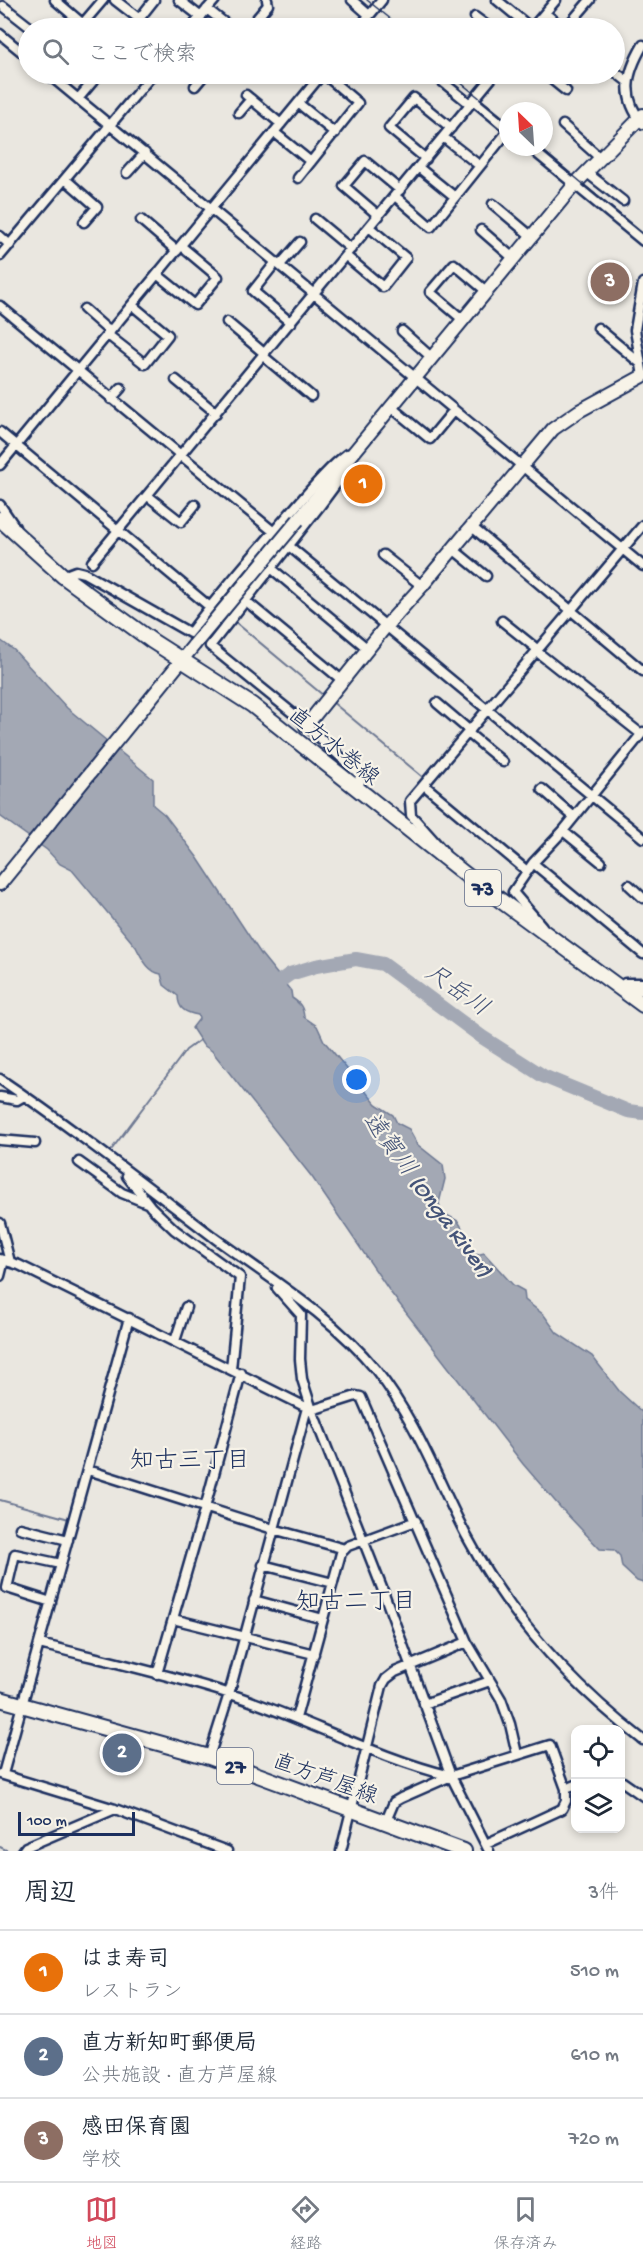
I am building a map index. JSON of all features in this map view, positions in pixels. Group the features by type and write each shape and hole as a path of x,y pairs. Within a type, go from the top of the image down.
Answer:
{"main road":[{"name":"直方水巻線","path":"0,519 63,576 179,663 252,705 446,860 643,1005"},
{"name":"直方芦屋線","path":"0,1699 209,1757 464,1851"}],"street":[{"path":"55,0 73,18"},
{"path":"88,18 103,0"},
{"path":"115,0 138,18"},
{"path":"140,18 154,0"},
{"path":"179,0 201,17 215,0"},
{"path":"257,18 268,5 267,0"},
{"path":"352,0 368,17 382,0"},
{"path":"541,18 556,0"},
{"path":"574,18 590,0"},
{"path":"494,1 518,18"},
{"path":"4,5 19,18"},
{"path":"207,9 218,18"},
{"path":"545,14 551,18"},
{"path":"0,34 18,49"},
{"path":"0,884 531,236 586,172 642,119 630,107 628,82 643,45"},
{"path":"60,84 643,566"},
{"path":"78,99 91,84"},
{"path":"0,256 144,84"},
{"path":"0,465 314,84"},
{"path":"298,178 358,103 335,84"},
{"path":"446,84 499,123"},
{"path":"92,562 487,84"},
{"path":"558,84 567,91"},
{"path":"239,113 248,97 281,124"},
{"path":"426,159 389,128 414,98 451,128"},
{"path":"298,103 335,133"},
{"path":"563,125 600,158"},
{"path":"274,132 311,162"},
{"path":"443,137 480,166"},
{"path":"379,216 344,186 365,161 431,226 499,142"},
{"path":"128,173 145,153"},
{"path":"540,156 643,242"},
{"path":"418,167 455,197"},
{"path":"586,172 623,201"},
{"path":"65,179 97,207 84,222"},
{"path":"493,204 531,236"},
{"path":"315,219 383,286 406,258 369,227"},
{"path":"140,221 218,277 195,305 158,275"},
{"path":"481,230 513,258"},
{"path":"0,237 10,245"},
{"path":"291,323 253,291 300,242"},
{"path":"462,319 430,292 454,264 486,291"},
{"path":"306,726 552,429 643,376 636,319 643,284"},
{"path":"84,309 145,364 168,335 132,305"},
{"path":"0,306 76,373 111,399 271,535"},
{"path":"227,322 311,396"},
{"path":"598,328 640,363"},
{"path":"402,331 431,357"},
{"path":"176,380 216,413"},
{"path":"111,399 121,388"},
{"path":"391,407 430,438 454,410"},
{"path":"0,432 17,443 212,605"},
{"path":"63,576 76,571 84,573 190,633 271,535 330,470 361,443"},
{"path":"356,790 360,782 358,774 306,726 210,646 349,466 361,443"},
{"path":"148,496 181,522 195,505"},
{"path":"0,505 27,543"},
{"path":"446,860 440,846 411,815 410,801 643,525"},
{"path":"472,527 643,671"},
{"path":"287,548 643,838"},
{"path":"453,549 486,576"},
{"path":"383,555 422,586"},
{"path":"271,568 368,649"},
{"path":"246,601 343,681"},
{"path":"502,621 642,733 563,831 530,867 513,892 538,920 550,938"},
{"path":"437,703 503,762"},
{"path":"426,782 530,867 640,952 643,942"},
{"path":"542,789 573,816"},
{"path":"563,831 601,862"},
{"path":"629,885 643,898"},
{"path":"612,982 643,983"},
{"path":"612,982 643,991"},
{"path":"0,1079 272,1280 350,1342 374,1367 397,1397 414,1426 466,1534 516,1614 539,1643 573,1678 643,1740"},
{"path":"0,1097 17,1100 24,1096"},
{"path":"0,1140 36,1143"},
{"path":"79,1162 122,1193 149,1204"},
{"path":"121,1168 149,1204 175,1230 240,1277 231,1369"},
{"path":"0,1223 5,1260 0,1276"},
{"path":"5,1260 129,1318 309,1409 356,1396 361,1397 467,1642 501,1699 517,1754"},
{"path":"272,1280 301,1315 300,1359 309,1409 411,1665 451,1776 487,1848 562,1809 566,1802 566,1789 550,1745 451,1776 397,1800 386,1821"},
{"path":"175,1341 186,1307"},
{"path":"129,1318 23,1706 1,1774 115,1809 227,1851"},
{"path":"157,1674 241,1373"},
{"path":"209,1757 229,1694 273,1528 309,1409"},
{"path":"88,1470 205,1508 345,1549"},
{"path":"296,1718 342,1553 345,1549 363,1541 416,1521"},
{"path":"20,1528 68,1540"},
{"path":"51,1602 6,1588 15,1554 61,1564"},
{"path":"263,1565 333,1583"},
{"path":"254,1600 323,1619"},
{"path":"173,1619 314,1654"},
{"path":"341,1851 365,1749 386,1680 395,1672 467,1642"},
{"path":"40,1644 229,1694 296,1718 365,1749 451,1776"},
{"path":"424,1704 490,1681"},
{"path":"625,1783 643,1796"},
{"path":"566,1789 571,1787"},
{"path":"23,1851 26,1847 115,1809"},
{"path":"204,1844 214,1851"}],"water":[{"name":"遠賀川 (Onga River)","path":"0,640 14,650 67,708 153,779 153,805 165,815 197,857 261,954 291,991 292,998 301,1006 304,1017 317,1026 324,1041 376,1104 393,1115 397,1123 409,1129 418,1145 443,1165 445,1179 439,1203 441,1212 458,1221 469,1248 476,1255 484,1253 513,1285 524,1291 525,1300 544,1315 557,1333 592,1356 620,1392 643,1413 643,1583 637,1581 622,1567 620,1556 614,1550 600,1549 523,1464 391,1293 312,1177 212,1051 203,1045 192,1028 199,1019 198,1015 186,1012 181,1007 178,996 164,985 161,974 156,973 146,964 136,947 72,870 60,864 47,850 0,816"}],"waterway":[{"path":"146,432 176,457"},
{"path":"181,460 269,533"},
{"path":"125,531 211,602"},
{"path":"234,621 324,696"},
{"path":"331,701 530,866"},
{"name":"尺岳川","path":"269,989 290,974 316,966 356,959 383,964 482,1037 543,1076 628,1111 643,1113"},
{"path":"112,1149 186,1050 200,1040"},
{"path":"0,1500 69,1519"},
{"path":"0,1847 8,1851"}],"tram line":[{"path":"367,0 390,18"},
{"path":"462,84 499,114"},
{"path":"550,156 643,234"}],"place":[{"name":"感田保育園","path":"610,282"},
{"name":"はま寿司","path":"363,484"},
{"name":"直方新知町郵便局","path":"122,1753"}],"district":[{"name":"知古三丁目","path":"190,1459"},
{"name":"知古二丁目","path":"356,1600"}]}
